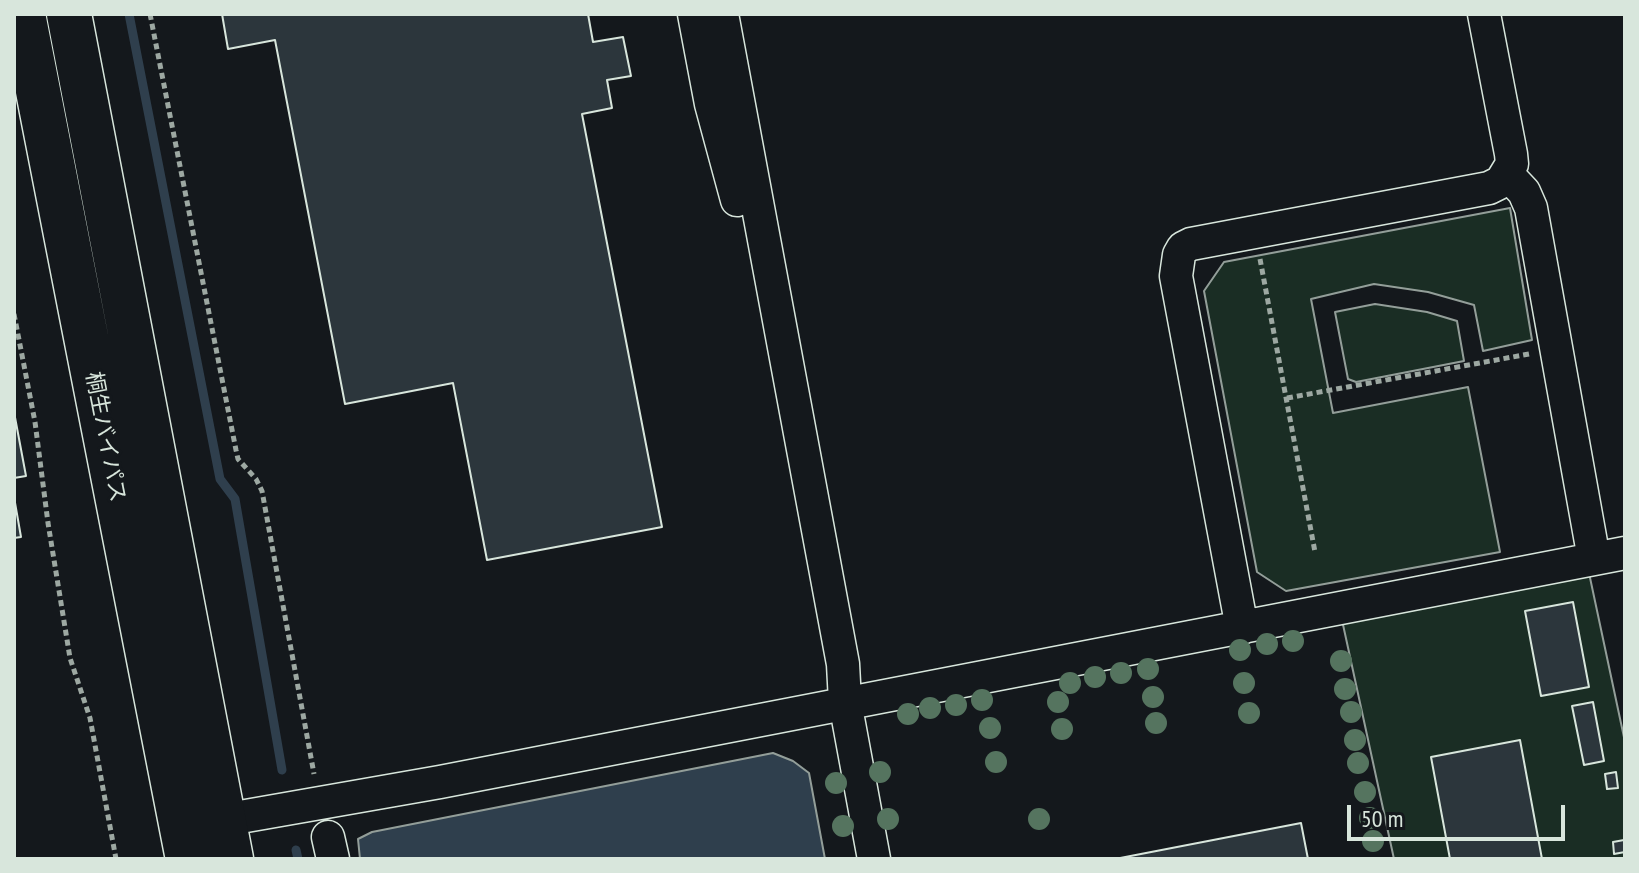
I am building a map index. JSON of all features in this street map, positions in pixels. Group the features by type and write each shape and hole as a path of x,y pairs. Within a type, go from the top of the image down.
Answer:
{"highway":[{"name":"桐生バイパス","path":"23,14 188,859"},
{"name":"桐生バイパス","path":"69,14 227,840"}],"street":[{"path":"694,14 711,104 748,242 828,665 845,702"},
{"path":"722,14 843,664 845,702 874,859"},
{"path":"1242,628 1176,267 1183,248 1254,231 1489,188 1501,182 1512,164 1511,154 1484,14"},
{"path":"1508,175 1524,192 1531,208 1594,559"},
{"path":"227,840 440,782 1625,553"}],"path":[{"path":"150,14 238,459 262,491 315,779"},
{"path":"1254,231 1315,552"},
{"path":"14,314 35,422 70,658 90,718 116,859"},
{"path":"1286,398 1557,349"}],"green space":[{"path":"1510,208 1532,340 1483,351 1474,305 1428,292 1374,284 1311,299 1333,413 1468,387 1500,552 1286,591 1257,572 1204,291 1224,262"},
{"path":"1375,304 1427,312 1457,321 1464,361 1356,382 1348,379 1335,312"},
{"path":"1589,573 1625,742 1625,859 1394,859 1342,620"}],"water":[{"path":"773,753 793,761 809,773 825,859 360,859 358,839 372,832"}],"building":[{"path":"222,14 588,14 593,42 623,37 631,76 607,80 612,108 582,114 662,527 487,560 453,383 345,404 275,40 228,49"},
{"path":"14,412 26,476 14,478"},
{"path":"14,497 21,537 14,538"},
{"path":"1573,602 1589,687 1541,696 1525,611"},
{"path":"1593,702 1604,761 1584,765 1572,706"},
{"path":"1520,740 1542,859 1450,859 1431,757"},
{"path":"1616,772 1618,788 1607,789 1605,774"},
{"path":"1301,823 1308,859 1115,859"},
{"path":"1624,840 1625,852 1614,854 1613,842"}],"waterway":[{"path":"129,14 220,479 235,499 282,770"},
{"path":"296,850 298,859"}]}
